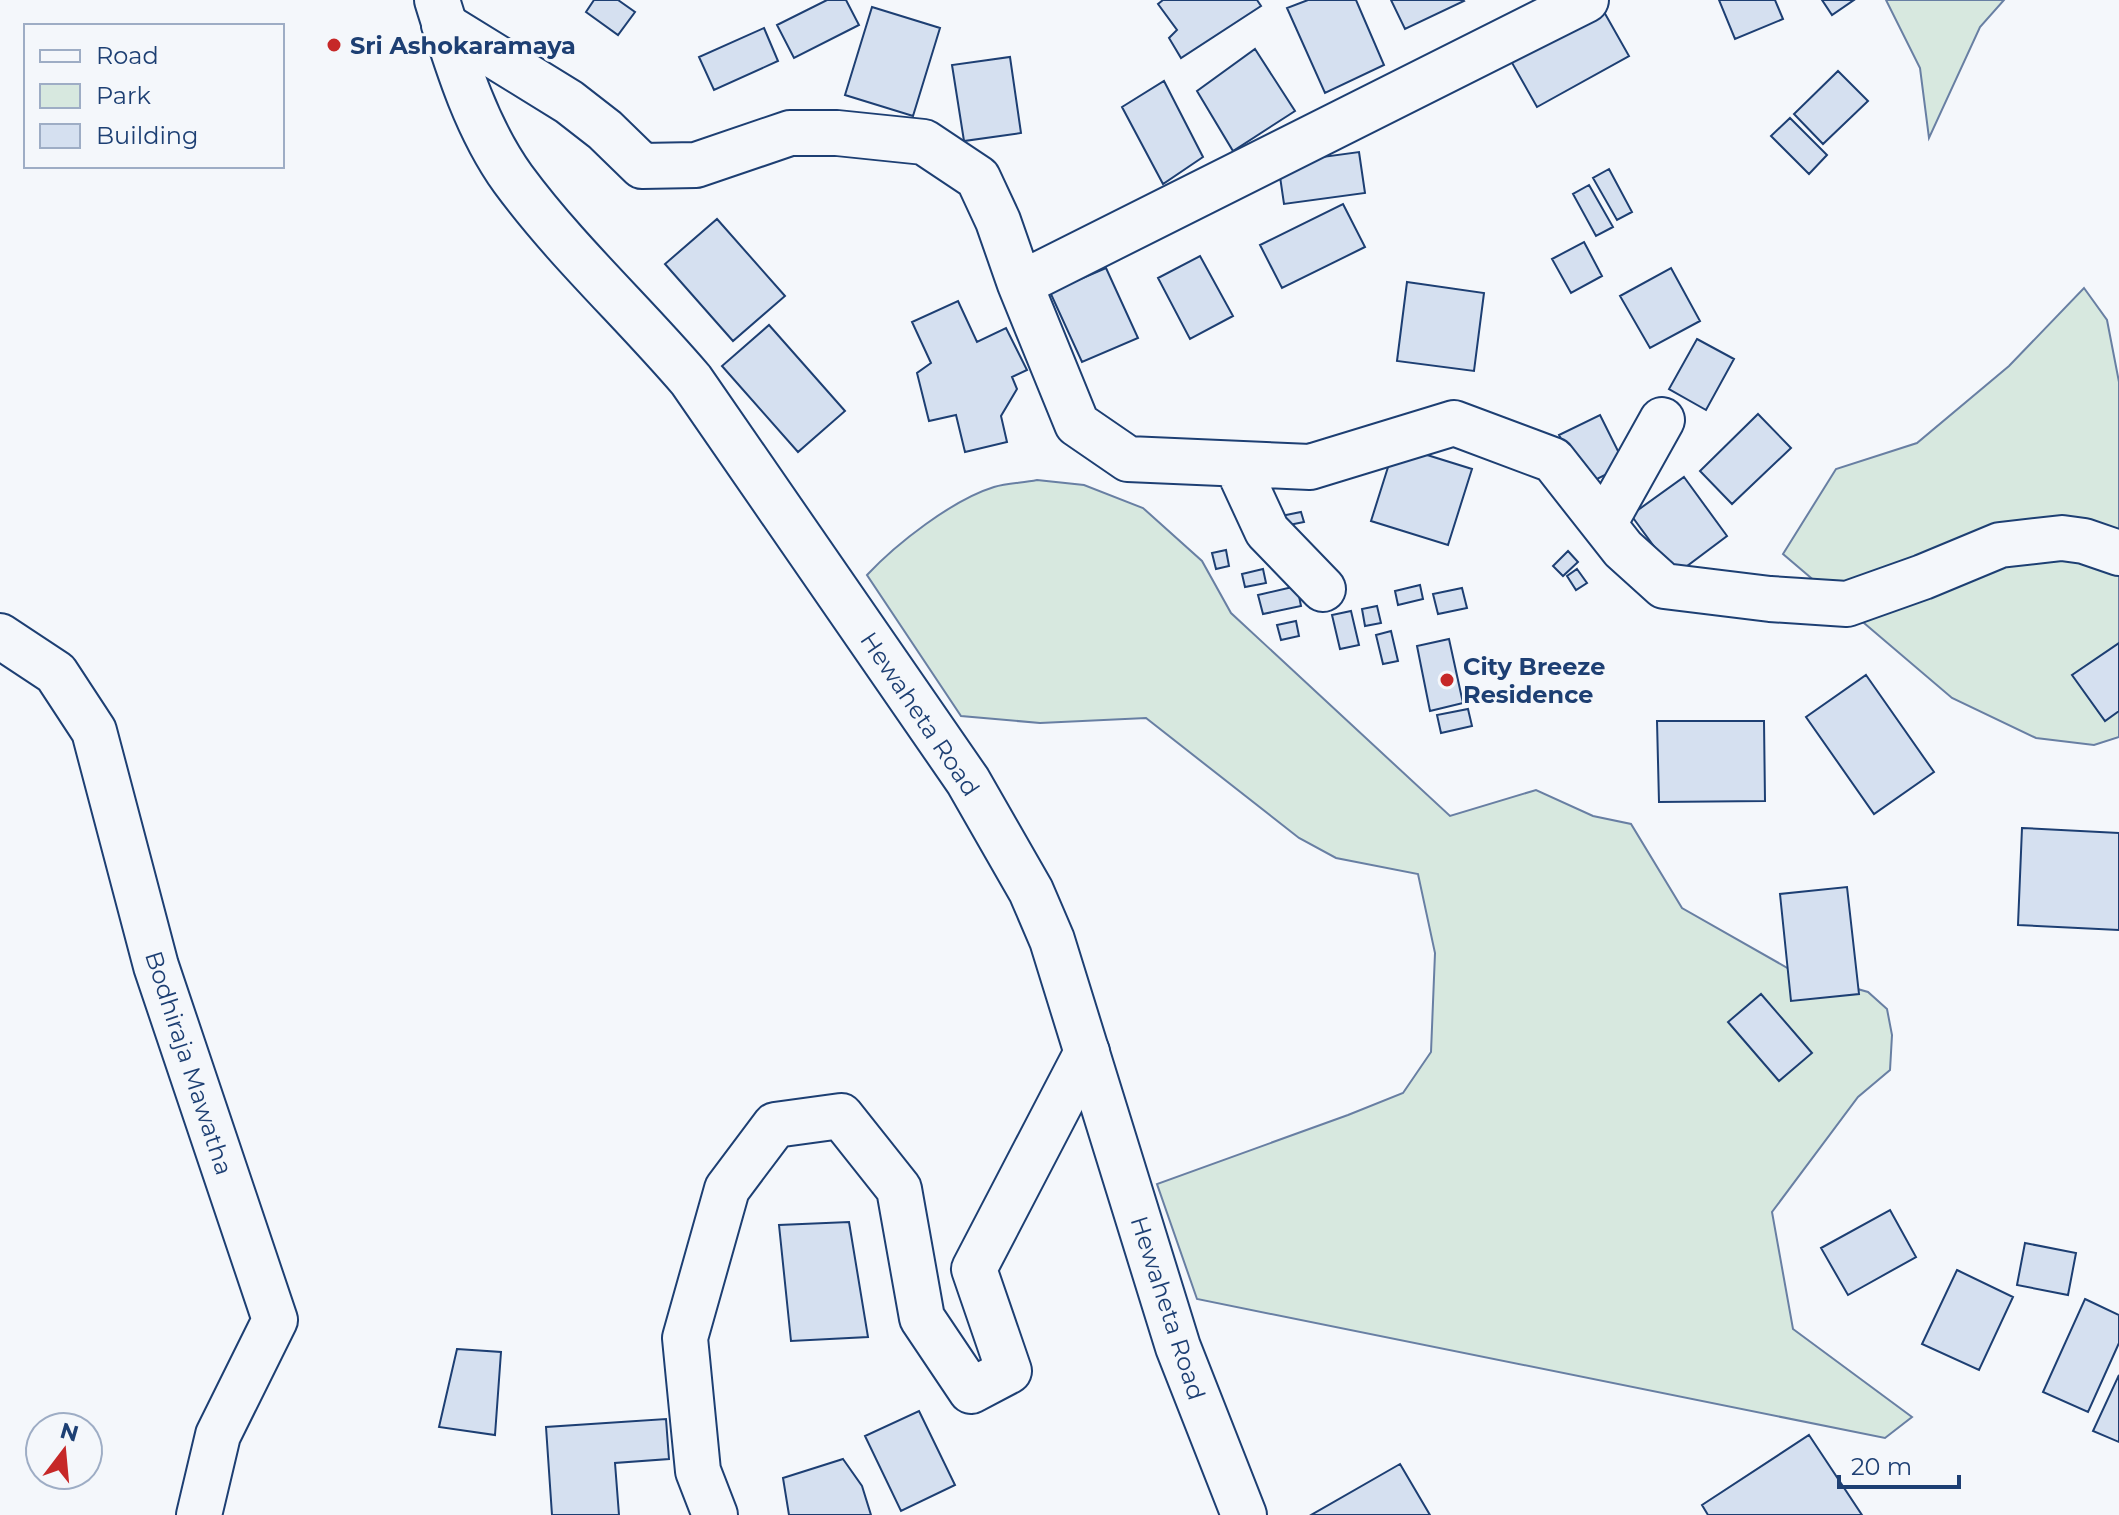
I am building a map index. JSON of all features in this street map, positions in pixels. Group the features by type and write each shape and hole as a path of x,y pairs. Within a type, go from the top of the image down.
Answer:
{"main road":[{"path":"1020,284 1586,0"},
{"path":"440,12 569,102 605,130 642,166 696,165 790,133 837,133 924,142 978,178 998,221 1077,424 1128,459 1310,467 1454,423 1553,460 1623,549 1664,586 1770,599 1847,604 2000,545 2062,538 2084,541 2119,553"},
{"name":"Hewaheta Road","path":"440,12 460,76 480,121 512,177 559,234 691,380 968,781 1031,891 1052,940 1178,1347 1244,1515"},
{"path":"1604,524 1662,420"},
{"path":"1236,464 1267,531 1323,589"},
{"name":"Bodhiraja Mawatha","path":"0,636 56,673 94,731 156,966 275,1320 218,1435 199,1515"},
{"path":"715,1515 698,1471 685,1338 727,1189 775,1125 841,1116 899,1189 922,1318 971,1391 1009,1371 974,1269 1087,1052"}],"green space":[{"path":"1886,0 2004,0 1980,27 1929,138 1920,68"},
{"path":"2084,288 2107,320 2119,382 2119,737 2094,745 2036,738 1952,698 1783,554 1836,469 1917,443 2009,366"},
{"path":"1037,480 1084,485 1143,508 1202,561 1231,613 1450,816 1536,790 1593,816 1631,824 1682,908 1791,970 1868,992 1887,1009 1892,1035 1890,1070 1858,1097 1772,1212 1793,1329 1912,1417 1885,1438 1197,1299 1157,1184 1403,1093 1431,1052 1435,953 1418,874 1336,858 1299,838 1146,718 1040,723 961,716 867,575 893,550 943,512 994,487"}],"building":[{"path":"594,0 618,0 635,12 618,35 586,12"},
{"path":"827,0 846,0 859,25 794,58 777,25"},
{"path":"1163,0 1257,0 1261,6 1181,58 1169,38 1177,30 1158,4"},
{"path":"1308,0 1356,0 1384,65 1325,93 1287,8"},
{"path":"1391,0 1463,0 1464,1 1405,29"},
{"path":"1719,0 1775,0 1783,19 1735,39"},
{"path":"1822,0 1854,0 1832,15"},
{"path":"1599,3 1629,56 1537,107 1507,54"},
{"path":"872,7 940,28 913,116 845,95"},
{"path":"764,28 778,61 714,90 699,57"},
{"path":"1255,49 1295,111 1233,151 1197,91"},
{"path":"1010,57 1021,133 964,141 952,65"},
{"path":"1838,71 1868,101 1823,144 1794,114"},
{"path":"1164,81 1203,157 1163,184 1122,107"},
{"path":"1790,118 1827,155 1809,174 1771,136"},
{"path":"1359,152 1365,193 1284,204 1278,163"},
{"path":"1609,169 1632,212 1617,220 1593,178"},
{"path":"1589,185 1613,227 1596,236 1573,194"},
{"path":"1343,204 1365,247 1282,288 1260,245"},
{"path":"717,219 785,296 733,341 665,264"},
{"path":"1584,242 1602,276 1571,293 1552,259"},
{"path":"1200,256 1233,316 1190,339 1158,278"},
{"path":"1106,268 1138,338 1082,362 1050,292"},
{"path":"1671,268 1700,321 1650,348 1620,296"},
{"path":"1407,282 1484,293 1474,371 1397,361"},
{"path":"958,301 977,342 1006,328 1027,370 1012,377 1017,389 1001,416 1007,442 965,452 956,415 929,421 917,373 931,363 912,322"},
{"path":"769,325 845,411 798,452 722,366"},
{"path":"1697,339 1734,359 1706,410 1669,389"},
{"path":"1758,414 1791,448 1732,504 1700,471"},
{"path":"1600,415 1625,465 1585,485 1559,435"},
{"path":"1395,445 1472,469 1448,545 1371,521"},
{"path":"1684,477 1727,536 1675,575 1631,515"},
{"path":"1301,512 1304,522 1274,528 1271,518"},
{"path":"1226,550 1229,566 1216,569 1212,553"},
{"path":"1568,551 1578,562 1563,576 1553,566"},
{"path":"1263,569 1266,583 1245,587 1242,574"},
{"path":"1577,569 1587,583 1576,590 1567,576"},
{"path":"1420,585 1423,599 1398,605 1395,591"},
{"path":"1297,586 1301,606 1263,614 1258,595"},
{"path":"1462,588 1467,608 1438,614 1433,594"},
{"path":"1377,606 1381,623 1365,626 1362,609"},
{"path":"1351,611 1359,645 1340,649 1332,615"},
{"path":"1296,621 1299,636 1281,640 1277,625"},
{"path":"1391,631 1398,661 1383,664 1376,635"},
{"path":"1449,639 1463,703 1430,711 1417,646"},
{"path":"2119,643 2119,711 2105,721 2072,675"},
{"path":"1866,675 1934,772 1874,814 1806,717"},
{"path":"1468,709 1472,726 1441,733 1437,715"},
{"path":"1657,721 1764,721 1765,801 1659,802"},
{"path":"2022,828 2119,833 2119,930 2018,925"},
{"path":"1847,887 1859,994 1791,1001 1780,894"},
{"path":"1761,994 1812,1053 1779,1081 1728,1022"},
{"path":"1890,1210 1916,1257 1848,1295 1821,1248"},
{"path":"849,1222 868,1337 791,1341 779,1225"},
{"path":"2025,1243 2076,1253 2068,1295 2017,1285"},
{"path":"1957,1270 2013,1297 1979,1370 1922,1344"},
{"path":"2085,1299 2119,1315 2119,1343 2088,1412 2043,1392"},
{"path":"457,1349 501,1352 495,1435 439,1427"},
{"path":"2119,1375 2119,1442 2093,1431"},
{"path":"919,1411 955,1485 901,1511 865,1436"},
{"path":"666,1419 669,1459 615,1463 619,1515 552,1515 546,1427"},
{"path":"1809,1435 1862,1515 1708,1515 1702,1505"},
{"path":"843,1459 862,1486 871,1515 789,1515 783,1478"},
{"path":"1400,1464 1430,1515 1311,1515"}],"place":[{"name":"Sri Ashokaramaya","path":"334,45"},
{"name":"City Breeze Residence","path":"1447,680"}]}
